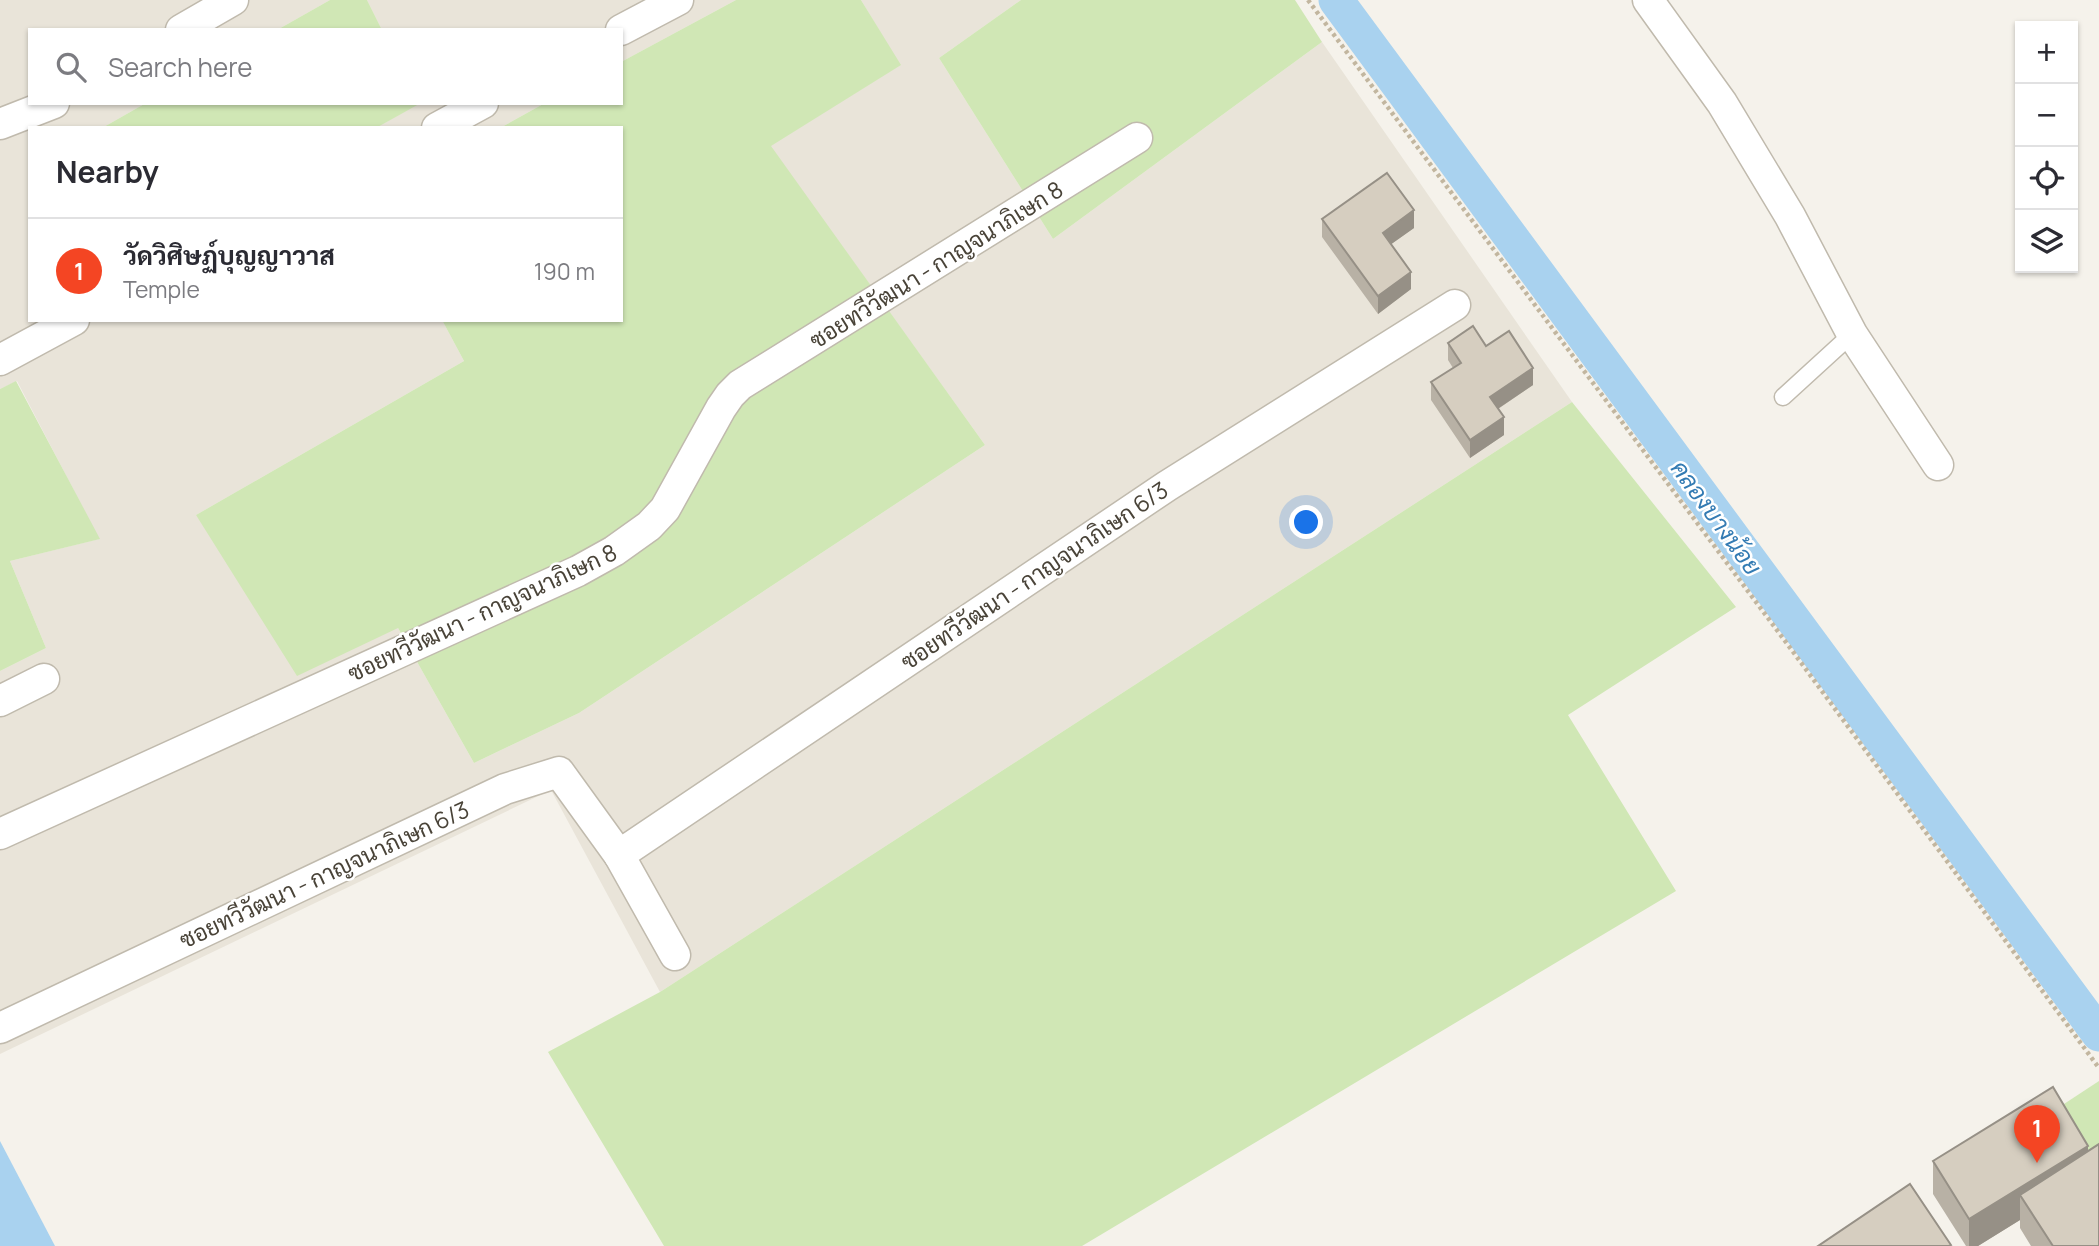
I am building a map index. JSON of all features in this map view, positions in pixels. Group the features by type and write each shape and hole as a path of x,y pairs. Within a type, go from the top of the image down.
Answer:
{"street":[{"path":"184,28 233,0"},
{"path":"623,29 678,0"},
{"path":"1648,0 1729,114 1790,216 1852,334 1938,465"},
{"path":"0,124 49,105"},
{"path":"440,126 479,105"},
{"name":"ซอยทวีวัฒนา - กาญจนาภิเษก 8","path":"0,834 578,571 614,551 649,526 665,509 721,408 740,386 1137,138"},
{"name":"ซอยทวีวัฒนา - กาญจนาภิเษก 6/3","path":"620,855 1167,486 1455,305"},
{"path":"0,360 70,322"},
{"path":"0,701 44,679"},
{"name":"ซอยทวีวัฒนา - กาญจนาภิเษก 6/3","path":"0,1028 505,789 559,772 620,855 675,955"}],"lane":[{"path":"1783,397 1852,334"}],"path":[{"path":"1308,0 2099,1068"}],"shaded area":[{"path":"0,0 330,0 281,28 28,28 28,105 142,105 106,126 28,126 28,322 443,322 464,361 196,515 398,628 474,763 579,713 985,445 770,146 900,65 861,0 1021,0 939,58 1053,239 1322,42 1572,402 660,992 551,790 0,1054 0,671 46,648 10,561 99,539 17,381 0,389"},
{"path":"367,0 736,0 623,61 623,28 381,28"},
{"path":"415,105 541,105 504,126 379,126"}],"green space":[{"path":"330,0 367,0 381,28 281,28"},
{"path":"736,0 861,0 901,65 771,146 985,445 579,713 474,763 398,628 297,676 196,515 464,361 443,322 623,322 623,126 504,126 541,105 623,105 623,61"},
{"path":"1021,0 1295,0 1322,42 1053,239 939,58"},
{"path":"142,105 417,105 380,126 106,126"},
{"path":"16,381 100,539 10,561 46,648 0,671 0,389"},
{"path":"1572,402 1736,607 1568,715 1676,891 1082,1246 664,1246 548,1052 660,992"},
{"path":"2099,1081 2099,1226 2032,1125"}],"water":[{"path":"0,1141 55,1246 0,1246"}],"building":[{"path":"1387,173 1414,210 1383,233 1411,272 1378,296 1322,219"},
{"path":"1473,326 1486,346 1509,331 1533,368 1490,397 1504,417 1470,440 1431,382 1461,363 1448,343"},
{"path":"2053,1087 2088,1146 1969,1219 1933,1161"},
{"path":"2099,1144 2099,1246 2053,1246 2020,1195"},
{"path":"1910,1184 1951,1245 1818,1246"}],"waterway":[{"name":"คลองบางน้อย","path":"1336,0 2099,1034"}],"place":[{"name":"วัดวิศิษฏ์บุญญาวาส","path":"2037,1163"}]}
